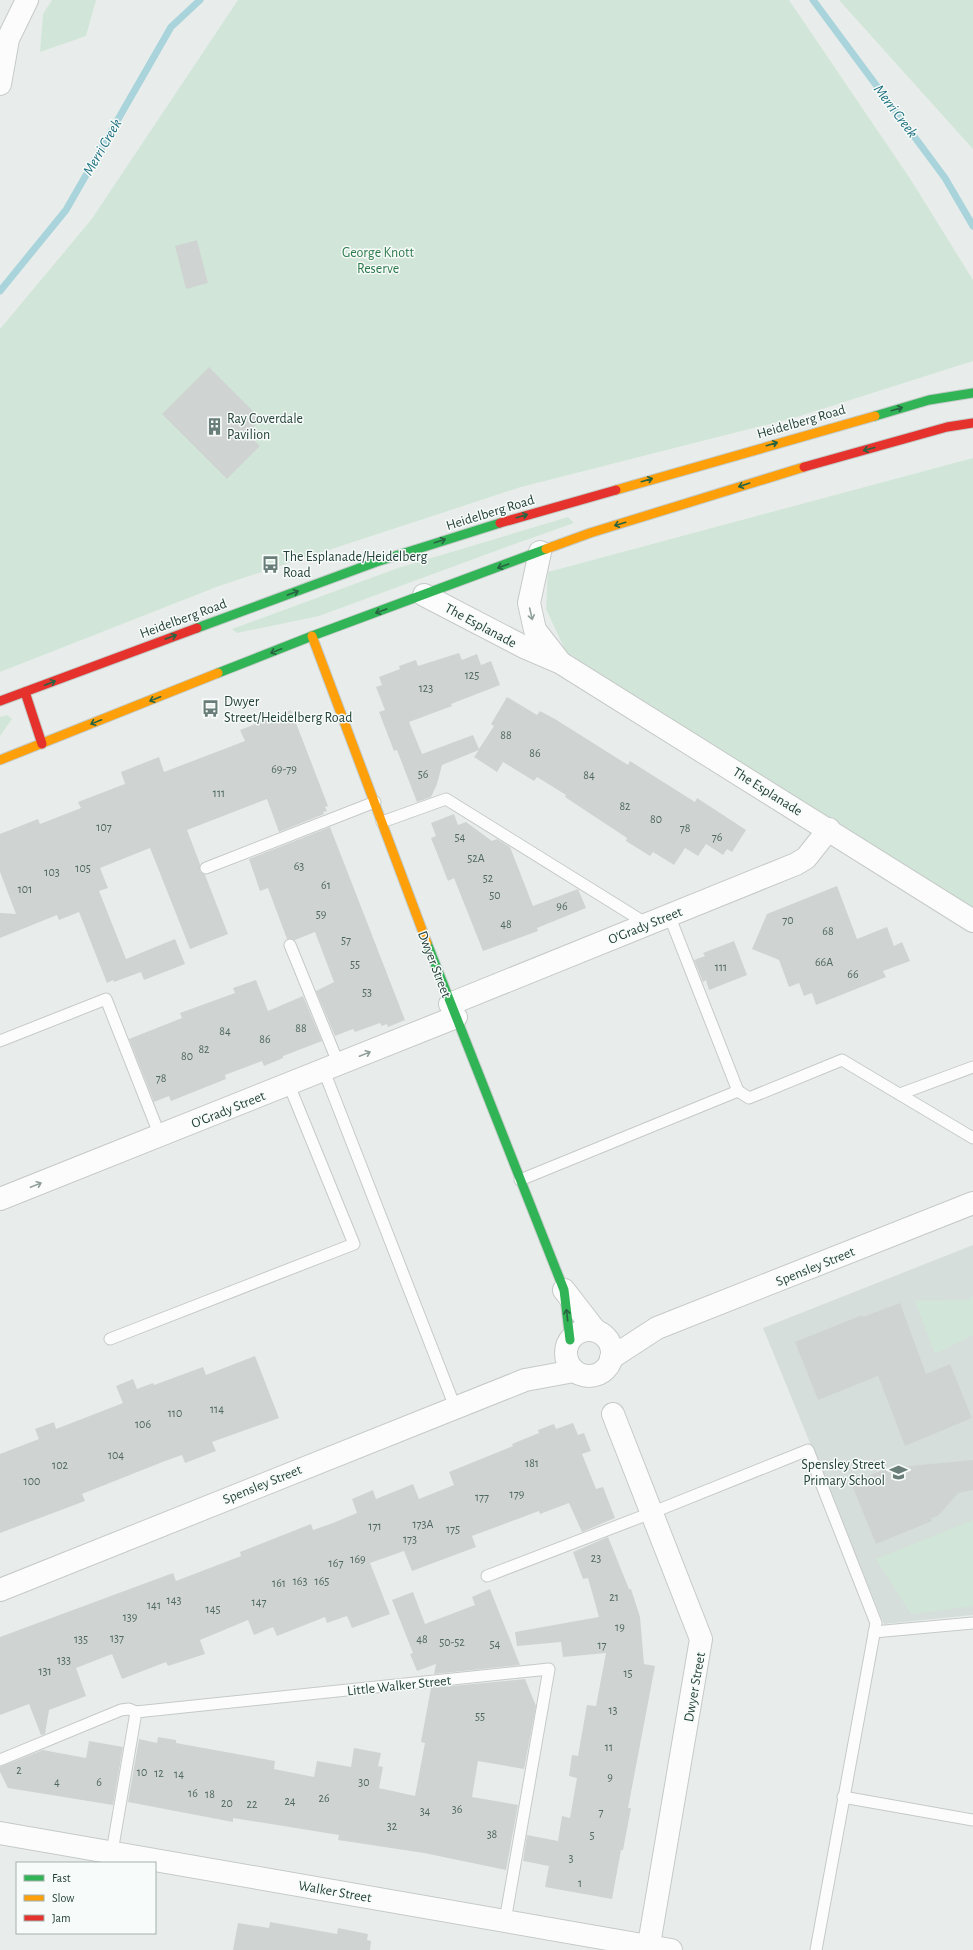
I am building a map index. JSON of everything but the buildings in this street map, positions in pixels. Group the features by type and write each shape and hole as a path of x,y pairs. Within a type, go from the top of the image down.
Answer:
{"main road":[{"name":"Heidelberg Road","path":"0,702 376,562 485,527 929,400 973,393"},
{"path":"0,760 312,636 590,533 687,504 770,476 947,427 973,422"},
{"name":"Dwyer Street","path":"312,636 453,1010 564,1290 570,1354"},
{"path":"25,692 42,744"}],"street":[{"path":"0,84 8,39 27,0"},
{"name":"The Esplanade","path":"540,552 529,603 535,630 561,663"},
{"name":"The Esplanade","path":"424,595 526,648 561,663 829,829 973,921"},
{"name":"O'Grady Street","path":"0,1199 331,1068 453,1010 647,924 796,864 806,858 829,829"},
{"name":"Spensley Street","path":"611,1358 657,1328 973,1203"},
{"name":"Dwyer Street","path":"564,1290 600,1333"},
{"name":"Spensley Street","path":"600,1333 657,1328"},
{"path":"583,1330 600,1333 610,1342 612,1350 611,1358 603,1371 596,1375 580,1374 570,1354 583,1330"},
{"name":"Spensley Street","path":"0,1590 525,1380 570,1354"},
{"name":"Dwyer Street","path":"614,1414 701,1640 648,1948"},
{"name":"Walker Street","path":"0,1833 505,1921 648,1948 671,1950"}],"lane":[{"path":"382,822 446,799 647,924"},
{"path":"206,868 375,802"},
{"path":"670,915 738,1091 749,1098 842,1060 973,1138"},
{"path":"290,945 331,1068 455,1407"},
{"path":"0,1041 106,999 160,1136"},
{"path":"900,1094 973,1067"},
{"path":"110,1339 354,1244 289,1085"},
{"path":"520,1180 738,1091"},
{"path":"487,1576 651,1513 808,1450 876,1623 816,1950"},
{"path":"874,1632 973,1623"},
{"name":"Little Walker Street","path":"136,1712 549,1669 505,1921"},
{"path":"0,1760 121,1710 129,1709 136,1712 112,1852"},
{"path":"843,1798 973,1820"}],"shaded area":[{"name":"Spensley Street Primary School","path":"973,1245 973,1615 884,1624 763,1328"}],"green space":[{"path":"52,0 96,0 86,36 40,52 43,14"},
{"name":"George Knott Reserve","path":"238,0 789,0 911,180 973,280 973,361 797,417 521,487 219,586 0,672 0,329 91,220"},
{"path":"839,0 973,0 973,149"},
{"path":"973,458 973,911 566,652 546,609 548,572"},
{"path":"568,517 574,523 319,616 237,633 232,629 398,568"},
{"path":"7,715 12,719 0,736 0,717"},
{"path":"973,1295 973,1335 935,1354 915,1301 968,1300"},
{"path":"973,1520 973,1606 911,1614 876,1559"}],"waterway":[{"name":"Merri Creek","path":"0,291 66,210 171,27 200,0"},
{"name":"Merri Creek","path":"813,0 945,178 973,226"}],"traffic: fast":[{"path":"875,416 929,400 973,393"},
{"path":"197,628 376,562 500,523"},
{"path":"218,673 312,636 546,549"},
{"path":"427,943 564,1290 570,1340"}],"traffic: slow":[{"path":"616,490 875,416"},
{"path":"546,549 590,533 804,467"},
{"path":"312,636 427,943"},
{"path":"0,760 218,673"}],"traffic: jam":[{"path":"804,467 947,427 973,423"},
{"path":"500,523 616,490"},
{"path":"0,701 197,628"},
{"path":"25,692 42,744"}],"place":[{"name":"Ray Coverdale Pavilion","path":"214,426"},
{"name":"The Esplanade/Heidelberg Road","path":"270,564"},
{"name":"Dwyer Street/Heidelberg Road","path":"211,709"},
{"name":"Spensley Street Primary School","path":"898,1472"}]}
